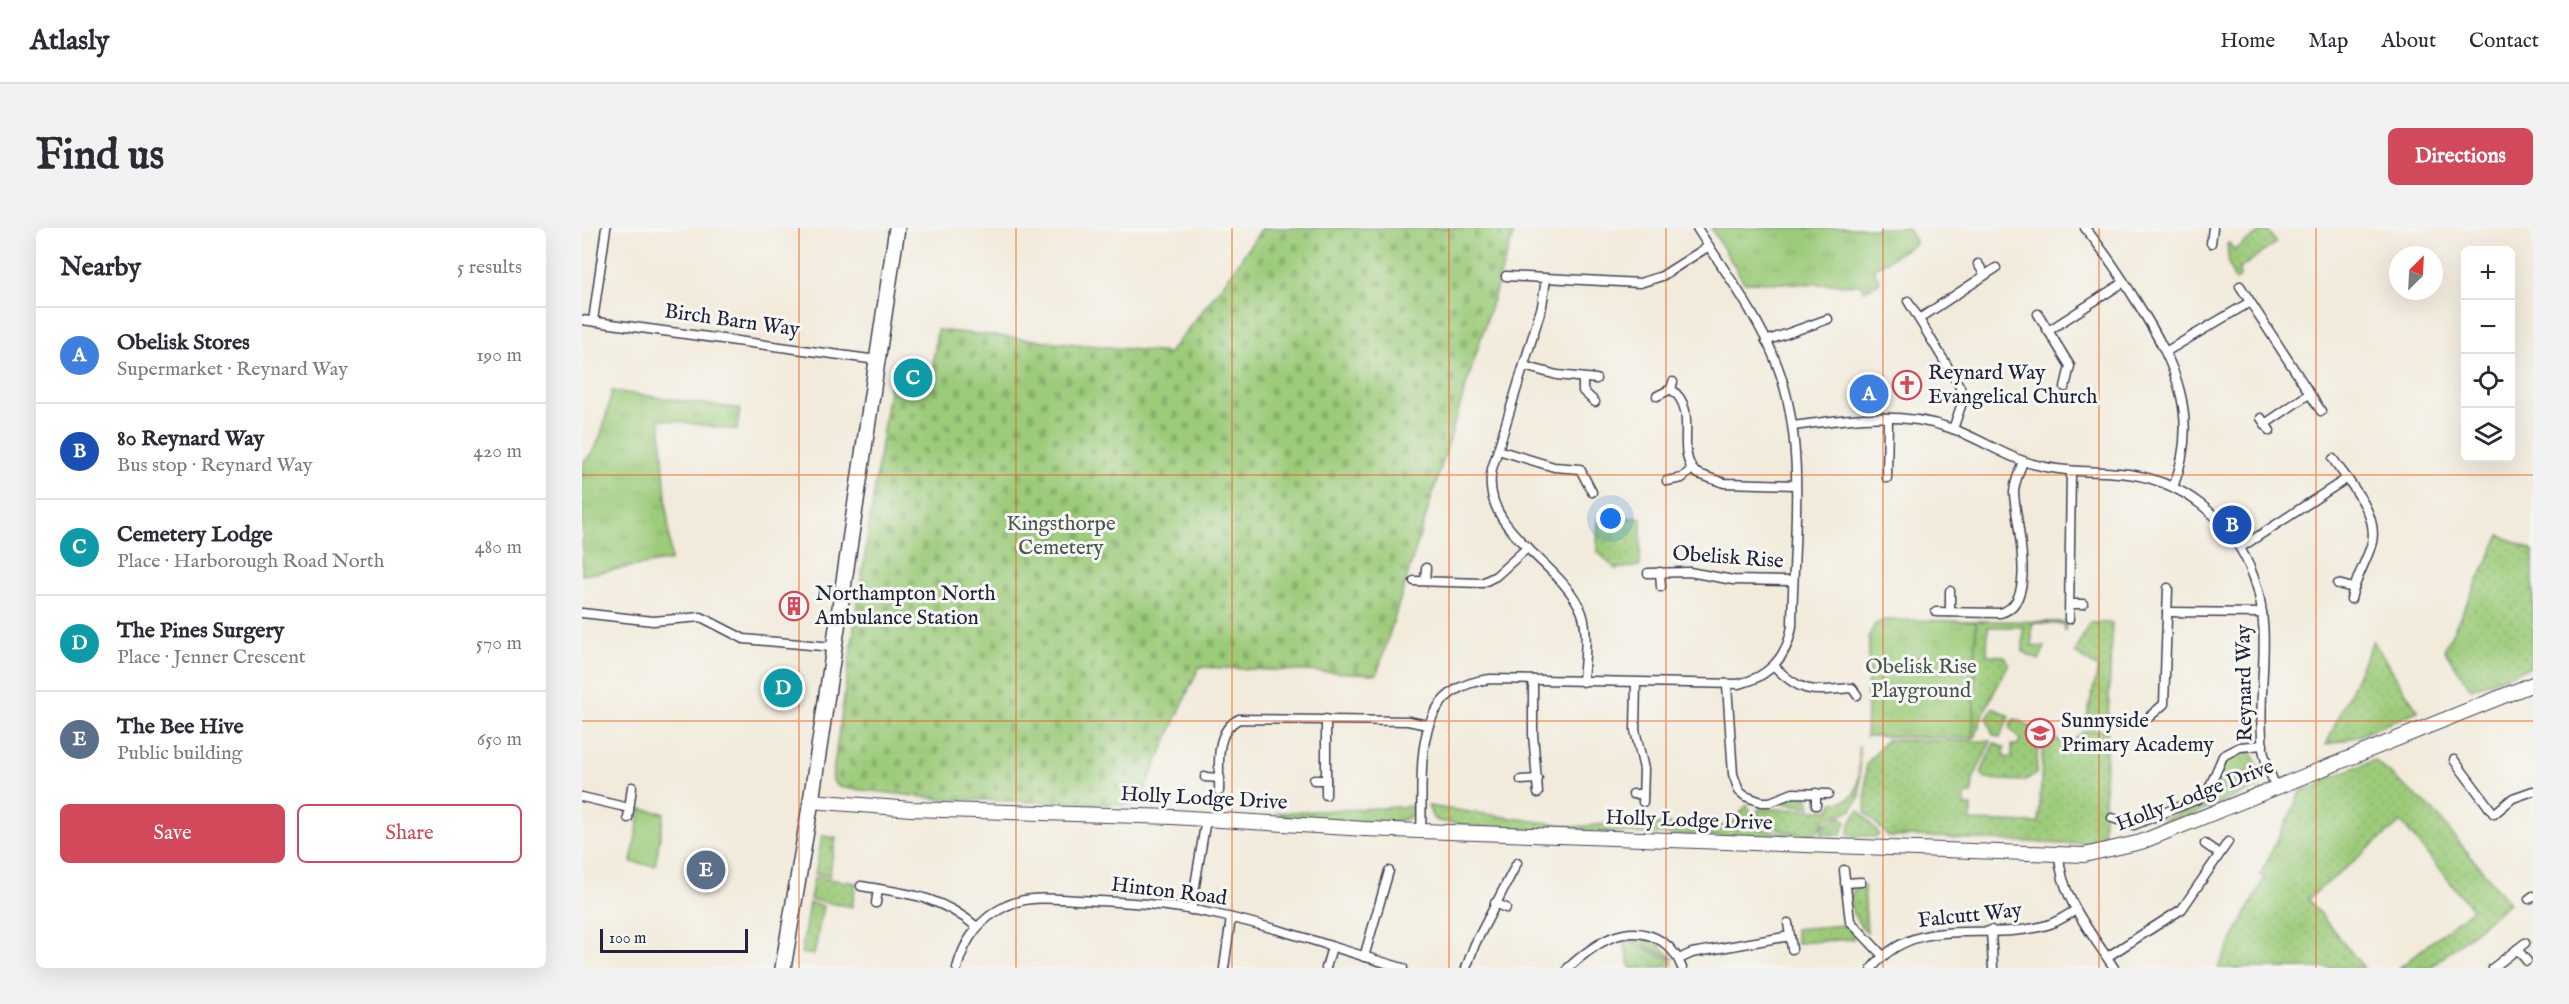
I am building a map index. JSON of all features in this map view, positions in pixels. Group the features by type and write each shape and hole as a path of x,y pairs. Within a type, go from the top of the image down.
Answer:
{"highway":[{"path":"783,968 811,801 897,228"}],"main road":[{"name":"Holly Lodge Drive","path":"811,801 970,812 1206,819 1422,832 2059,855 2096,853 2127,847 2533,684"}],"street":[{"path":"593,321 606,228"},
{"name":"Obelisk Rise","path":"1427,724 1447,696 1466,684 1490,679 1727,684 1747,682 1774,666 1784,653 1791,636 1795,485 1793,426 1782,380 1766,341 1697,228"},
{"path":"2085,228 2124,282 2167,351 2181,391 2185,430 2182,462 2173,487"},
{"path":"2211,243 2213,228"},
{"path":"1506,276 1619,283 1648,282 1662,276 1709,246"},
{"path":"1978,264 1985,275"},
{"path":"1919,318 1996,268"},
{"path":"1546,279 1542,306 1498,450 1491,478 1491,495 1500,515 1569,591 1582,614 1583,682"},
{"path":"2048,331 2124,282"},
{"path":"2240,286 2320,411"},
{"path":"1908,301 1962,392 1962,403 1953,429"},
{"path":"2167,351 2250,302"},
{"path":"2038,314 2070,366 2065,387"},
{"path":"1766,341 1828,319"},
{"name":"Birch Barn Way","path":"582,320 877,360"},
{"path":"1524,366 1596,379"},
{"path":"1583,378 1582,392 1594,402"},
{"path":"1657,396 1672,385 1686,410 1687,449 1692,470 1707,479 1724,483 1795,485"},
{"path":"2265,424 2309,394"},
{"path":"1887,478 1888,418"},
{"name":"Reynard Way","path":"1793,426 1848,419 1924,420 1953,429 2024,461 2071,471 2131,474 2173,487 2206,507 2240,548 2254,578 2262,613 2263,745 2276,788"},
{"path":"1498,450 1554,467 1580,469 1592,492"},
{"path":"2333,459 2366,510 2373,530 2370,548 2350,599"},
{"path":"1936,612 2000,613 2007,612 2017,603 2020,589 2021,554 2014,493 2024,461"},
{"path":"1667,481 1682,478 1692,470"},
{"path":"2069,620 2071,471"},
{"path":"2240,548 2346,479"},
{"path":"1414,581 1482,583 1528,547"},
{"path":"1425,568 1425,581"},
{"name":"Obelisk Rise","path":"1660,572 1661,587"},
{"name":"Obelisk Rise","path":"1648,573 1689,572 1733,580 1793,580"},
{"path":"2338,584 2353,588"},
{"path":"2149,717 2164,704 2168,588"},
{"path":"1950,591 1950,612"},
{"path":"2070,604 2083,604"},
{"name":"Reynard Way","path":"2167,612 2262,613"},
{"path":"582,613 653,621 701,617 744,639 833,647"},
{"path":"1774,666 1791,683 1806,690 1855,688"},
{"path":"1533,680 1533,734 1538,793"},
{"path":"1633,794 1643,798 1644,769 1635,730 1636,683"},
{"path":"1727,684 1733,774 1739,791 1761,802 1770,802 1793,792 1828,794"},
{"path":"1219,791 1221,739 1233,722 1246,717 1408,721 1427,724 1422,832"},
{"path":"1326,719 1326,795"},
{"name":"Holly Lodge Drive","path":"2112,819 2134,825 2198,799 2208,791 2223,756 2240,747 2263,745"},
{"path":"2454,760 2494,814 2513,798 2533,791"},
{"path":"1205,777 1220,777"},
{"path":"1521,780 1538,779"},
{"path":"1314,780 1326,780"},
{"path":"628,818 632,788"},
{"path":"1816,793 1816,805"},
{"path":"582,797 629,808"},
{"path":"1191,910 1206,819"},
{"path":"2107,957 2182,909 2218,853 2228,842"},
{"path":"2205,844 2218,853"},
{"path":"2059,855 2062,882 2076,910 2114,968"},
{"path":"1466,968 1495,903 1517,862"},
{"path":"1844,870 1850,921 1883,956"},
{"path":"1364,957 1389,871"},
{"path":"1845,883 1861,882"},
{"path":"861,886 937,901 977,927"},
{"path":"876,903 878,889"},
{"name":"Hinton Road","path":"957,968 965,945 977,927 1005,906 1034,899 1133,902 1191,910 1231,918 1403,968"},
{"path":"1495,903 1506,908"},
{"name":"Falcutt Way","path":"1872,968 1883,956 1917,937 2043,926 2076,910"},
{"path":"1224,968 1231,918"},
{"path":"1788,923 1792,949"},
{"path":"1991,930 1993,968"},
{"path":"1568,968 1612,936 1631,932 1657,939 1681,964 1692,953 1790,936"},
{"path":"2493,968 2525,943"},
{"path":"1326,968 1332,947"},
{"path":"2517,949 2527,961"}],"green space":[{"name":"Kingsthorpe Cemetery","path":"1262,228 1515,228 1377,674 1199,667 1138,805 943,799 844,788 836,785 832,779 891,376 898,377 900,386 930,389 937,330 1169,353 1228,278"},
{"path":"1711,228 1907,228 1916,243 1873,269 1880,282 1864,291 1861,285 1744,282"},
{"path":"2266,228 2276,243 2239,269 2240,277 2235,281 2229,265 2227,244 2229,243 2234,250"},
{"path":"612,391 740,409 737,430 660,419 671,560 582,575 582,463 589,457 599,440"},
{"path":"1598,516 1641,518 1640,566 1615,569 1597,551"},
{"path":"2500,535 2533,551 2533,666 2471,689 2444,650"},
{"name":"Obelisk Rise Playground","path":"1885,620 1976,621 1973,738 1866,736 1869,636 1875,624"},
{"path":"1976,621 2066,622 2065,631 2064,624 2032,623 2032,646 2045,647 2039,660 2023,652 2023,627 1988,627 1987,655 2004,656 2009,663 1982,716 1976,736 1973,738"},
{"path":"2089,623 2112,623 2108,720 2097,720 2093,727 2085,726 2098,668 2075,653"},
{"path":"2373,641 2418,711 2358,736 2326,745"},
{"path":"1993,708 2010,716 2000,737 1993,735 1987,718"},
{"path":"2015,719 2042,733 2038,743 2036,774 2024,781 1985,779 1981,773 1994,743 2005,748 2003,752 2006,758 2012,757 2012,745 2018,745 2020,739 2010,728 2011,722"},
{"path":"2107,730 2103,841 2065,844 1916,836 1889,837 1865,812 1866,765 1886,740 1991,741 1973,779 1972,794 1965,794 1965,806 1972,806 1971,821 2039,823 2043,741 2049,738 2070,743 2084,731"},
{"path":"2243,750 2252,752 2257,765 2207,798 2214,789 2225,759"},
{"path":"2374,760 2432,809 2509,903 2430,968 2399,968 2472,909 2401,822 2308,899 2364,968 2218,968 2264,878 2260,875 2302,790 2320,786 2323,780"},
{"path":"1859,766 1860,796 1852,810 1825,820 1817,832 1811,835 1788,832 1773,826 1766,823 1757,812 1759,809 1827,810 1831,808 1833,802 1851,797 1858,783"},
{"path":"2262,767 2264,777 2257,788 2146,834 2110,845 2110,839 2202,805"},
{"path":"1795,795 1807,796 1811,807 1779,803"},
{"path":"1747,805 1757,823 1732,823"},
{"path":"1416,806 1411,816 1406,819 1378,822 1321,822 1277,813"},
{"path":"1428,806 1576,827 1616,823 1753,827 1796,836 1796,839 1486,828 1438,821 1433,818"},
{"path":"641,809 664,813 655,866 631,862"},
{"path":"1859,810 1879,834 1877,837 1848,835 1851,821"},
{"path":"1842,817 1846,822 1841,835 1821,834 1824,824"},
{"path":"822,836 836,838 829,876 815,874"},
{"path":"814,877 856,883 852,907 810,900"},
{"path":"1864,886 1867,933 1852,912 1850,900 1855,888"},
{"path":"809,903 823,906 814,955 801,953"},
{"path":"1845,925 1852,933 1853,939 1797,943 1795,929"},
{"path":"1631,936 1656,942 1674,959 1626,937"},
{"path":"1623,940 1671,960 1673,964 1658,968 1631,968"}],"place":[{"name":"Cemetery Lodge","path":"913,378"},
{"name":"Reynard Way Evangelical Church","path":"1907,385"},
{"name":"Obelisk Stores","path":"1869,394"},
{"name":"80 Reynard Way","path":"2232,525"},
{"name":"Northampton North Ambulance Station","path":"794,606"},
{"name":"The Pines Surgery","path":"783,688"},
{"name":"Sunnyside Primary Academy","path":"2040,733"},
{"name":"The Bee Hive","path":"706,870"}]}
